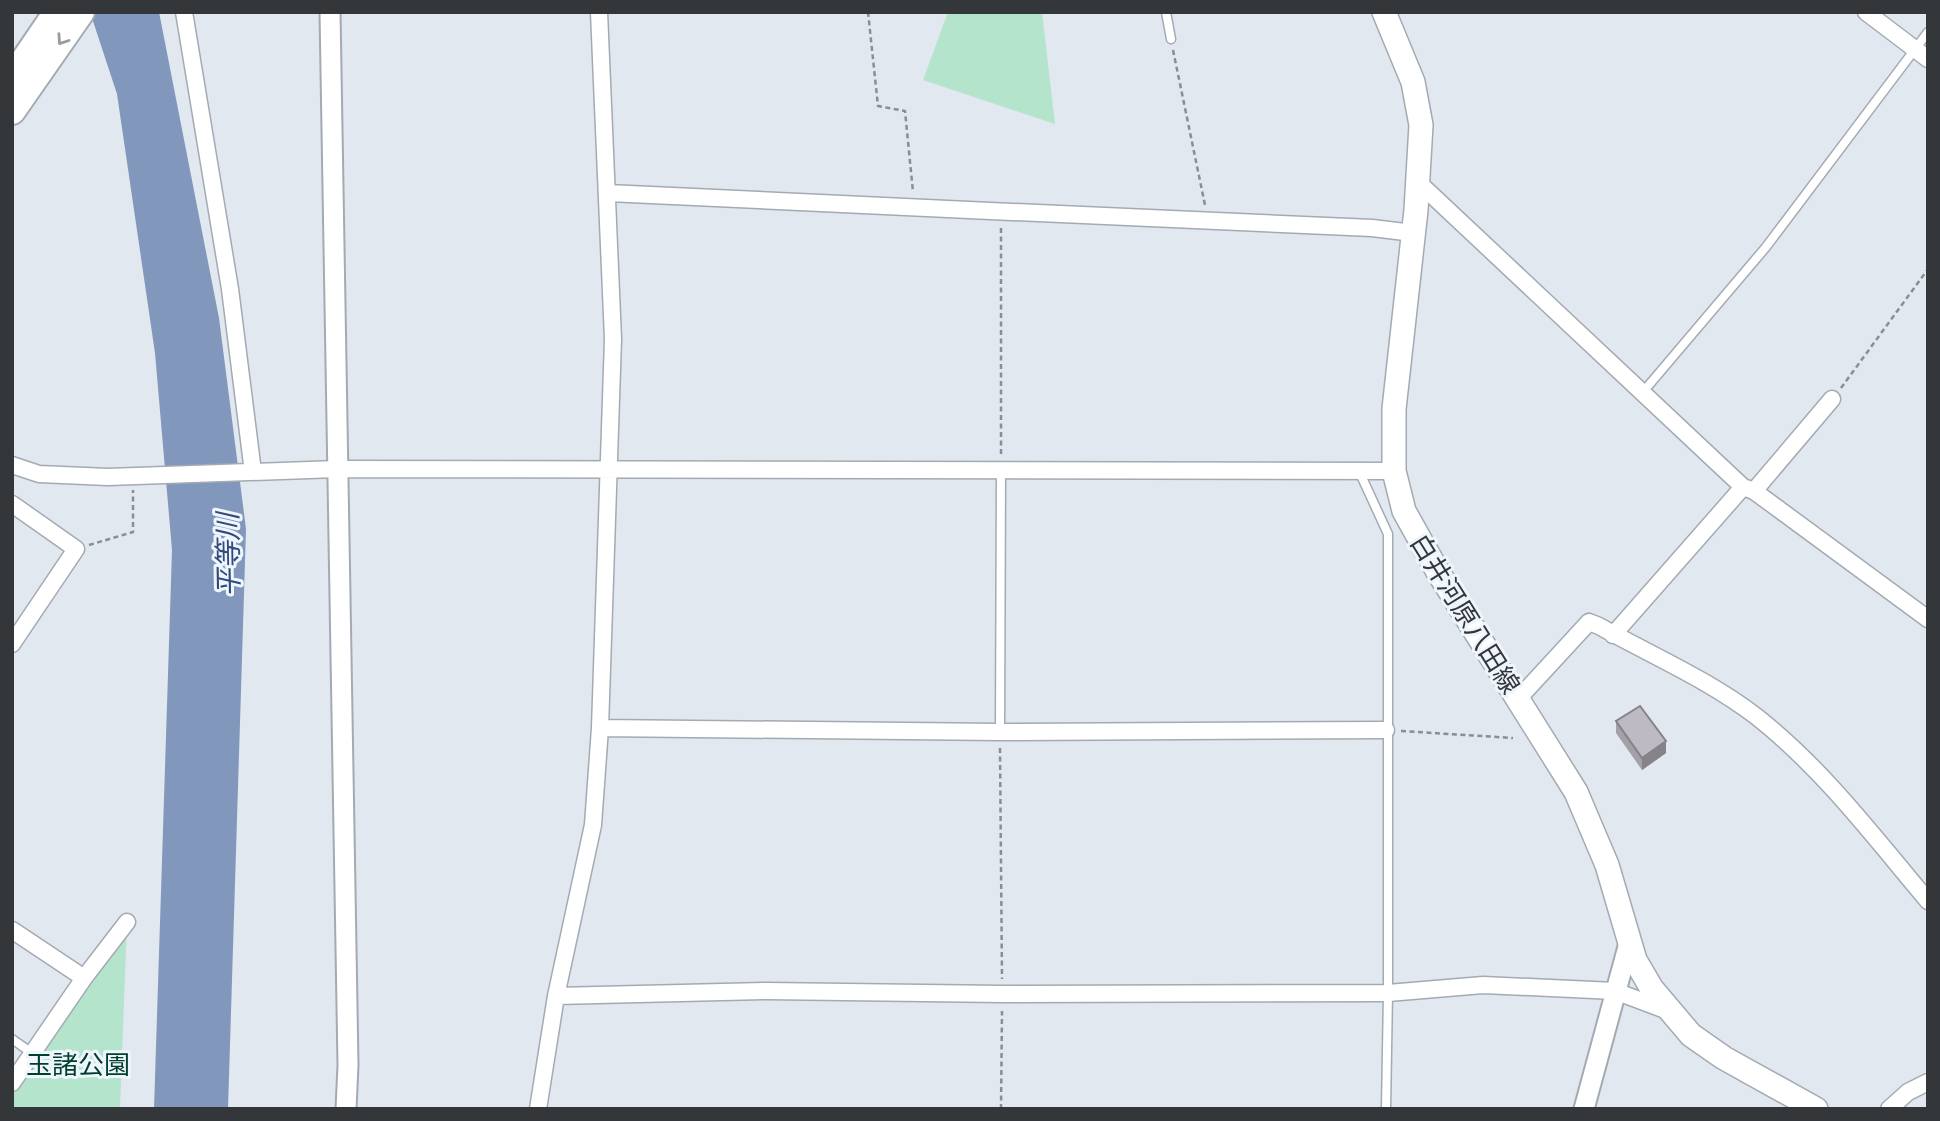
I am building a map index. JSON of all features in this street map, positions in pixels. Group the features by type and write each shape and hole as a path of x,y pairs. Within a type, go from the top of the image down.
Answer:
{"highway":[{"path":"12,111 57,12"},
{"path":"12,78 36,62 80,12"}],"main road":[{"name":"白井河原八田線","path":"1385,13 1405,60 1419,105 1422,125 1394,408 1395,471 1404,511 1418,540 1558,761 1589,819 1607,865 1635,960 1652,989 1691,1035 1724,1058 1816,1109"}],"street":[{"path":"184,12 230,289 249,472"},
{"path":"330,12 346,1109"},
{"path":"538,1109 556,996 593,825 600,728 613,339 599,12"},
{"path":"1866,12 1922,54"},
{"path":"1418,182 1748,489 1928,619"},
{"path":"608,193 1372,228 1413,233"},
{"path":"1613,635 1832,399"},
{"path":"12,465 39,474 132,477 337,469 1395,471"},
{"path":"12,505 75,549 12,643"},
{"path":"1518,699 1589,622 1691,676 1756,717 1825,778 1928,901"},
{"path":"600,728 1000,732 1387,730"},
{"path":"12,1083 83,978 127,922"},
{"path":"12,930 83,978"},
{"path":"1584,1109 1629,943"},
{"path":"556,996 766,991 1002,994 1388,993 1483,985 1615,991 1668,1011"},
{"path":"1889,1109 1908,1092 1928,1082"}],"lane":[{"path":"1166,12 1171,39"},
{"path":"1643,392 1766,247 1922,54 1928,32"},
{"path":"1000,732 1001,470"},
{"path":"1359,471 1388,534 1386,1109"},
{"path":"12,1039 32,1053"}],"path":[{"path":"868,12 878,106 905,110 905,134 915,206"},
{"path":"1171,39 1208,222"},
{"path":"1001,213 1001,470"},
{"path":"1832,399 1928,269"},
{"path":"75,549 133,532 132,477"},
{"path":"1387,730 1513,738"},
{"path":"1000,732 1001,1109"}],"green space":[{"path":"948,12 1042,12 1055,124 923,80"},
{"name":"玉諸公園","path":"127,922 120,1109 12,1109 12,1083"}],"water":[{"name":"平等川","path":"90,12 159,12 219,318 246,529 228,1109 154,1109 172,550 155,353 117,94"}],"building":[{"path":"1640,706 1666,741 1642,758 1616,721"}]}
